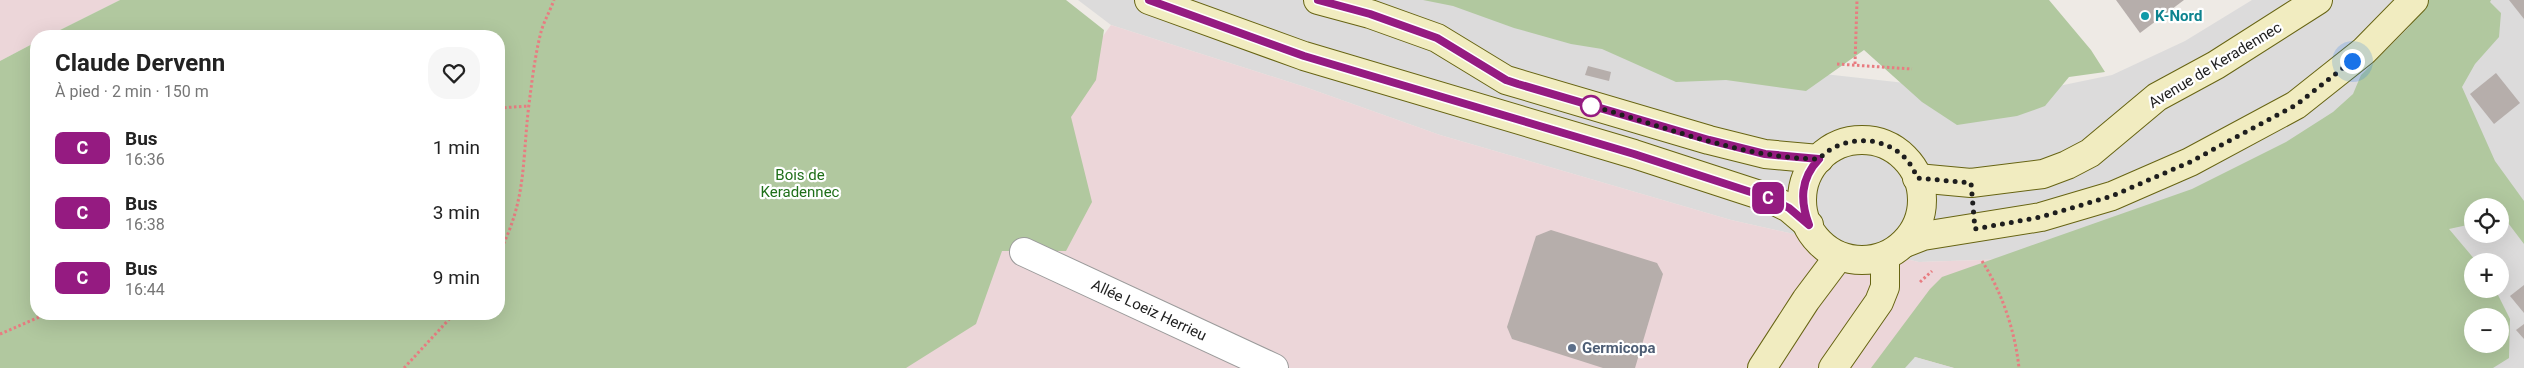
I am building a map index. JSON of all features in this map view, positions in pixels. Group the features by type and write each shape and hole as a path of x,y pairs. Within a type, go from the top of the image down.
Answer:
{"street":[{"path":"1149,0 1304,56 1624,151 1769,198 1789,208 1809,225"},
{"path":"1318,0 1380,17 1437,38 1506,80 1709,140 1765,154 1819,159"},
{"name":"Avenue de Keradennec","path":"1917,178 1971,183 2043,174 2067,165 2090,153 2157,97 2216,65 2318,0"},
{"path":"1833,368 1880,302 1895,249 1914,230 1921,215 1923,199 1912,165 1898,151 1881,142 1862,140 1843,142 1825,152 1811,167 1803,186 1802,207 1817,239 1839,256 1854,260 1870,260 1895,249 1924,236 2041,217 2112,196 2190,162 2254,130 2296,105 2328,81 2364,51 2414,0"},
{"name":"Allée Loeiz Herrieu","path":"1024,252 1274,368"},
{"path":"1762,368 1806,300 1839,256"}],"path":[{"path":"505,241 518,209 527,144 529,106 541,32 554,0"},
{"path":"1855,64 1857,0"},
{"path":"1837,64 1912,69"},
{"path":"505,108 529,106"},
{"path":"1975,229 1979,256 1992,276 2002,299 2019,368"},
{"path":"1916,287 1938,268"},
{"path":"0,334 32,320"},
{"path":"404,368 448,320"}],"shaded area":[{"path":"0,0 120,0 60,30 30,30 30,45 0,61"},
{"path":"1078,0 1466,0 1815,73 1932,86 2000,98 2112,75 2185,41 2252,0 2524,0 2524,368 2046,368 2011,259 1919,262 1731,220 1440,135 1305,87 1111,25"},
{"path":"1111,25 1305,87 1440,135 1731,220 1919,262 2011,259 2046,368 862,368"},
{"path":"1915,357 1954,368 1905,368"}],"green space":[{"name":"Bois de Keradennec","path":"120,0 1066,0 1104,30 1096,80 1071,117 1092,202 1066,251 1002,251 976,324 906,368 0,368 0,61 30,45 30,320 505,320 505,30 60,30"},
{"path":"1423,0 2049,0 2091,50 2105,72 2069,77 2045,106 2017,116 1957,125 1922,102 1864,50 1806,91 1726,80 1676,82 1602,49 1571,44 1514,28 1453,6"},
{"path":"2426,0 2491,0 2490,2 2501,13 2499,37 2475,64 2462,87 2495,161 2524,201 2524,244 2509,224 2509,198 2464,198 2464,226 2449,229 2469,253 2464,253 2464,298 2500,298 2504,308 2464,308 2464,353 2509,353 2509,317 2510,319 2509,358 2493,368 1954,368 1915,357 1910,368 1871,368 1930,289 1942,277 2192,189 2286,142 2333,112 2353,94 2361,75 2409,27"}],"building":[{"name":"K-Nord","path":"2116,0 2184,0 2140,33"},
{"path":"2509,0 2524,0 2524,19"},
{"path":"1588,66 1611,72 1609,81 1585,75"},
{"path":"2496,73 2520,103 2494,124 2470,94"},
{"path":"1551,230 1657,263 1663,274 1635,368 1603,368 1512,339 1507,327 1536,236"},
{"path":"2524,285 2524,313 2510,296"},
{"path":"2524,324 2524,339 2516,330"}],"bus line":[{"name":"C","path":"1149,0 1304,56 1634,154 1769,198 1789,208 1809,225 1802,207 1803,186 1811,167 1819,159 1802,159 1765,154 1709,140 1518,84 1506,80 1485,65 1437,38 1408,26 1318,0"}],"place":[{"name":"K-Nord","path":"2145,16"},
{"name":"Germicopa","path":"1572,348"}],"route":[{"path":"1591,106 1585,104 1709,140 1765,154 1802,159 1819,159 1825,152 1843,142 1862,140 1881,142 1898,151 1912,165 1917,178 1971,183 1975,229 2041,217 2112,196 2190,162 2254,130 2296,105 2352,61"}]}
